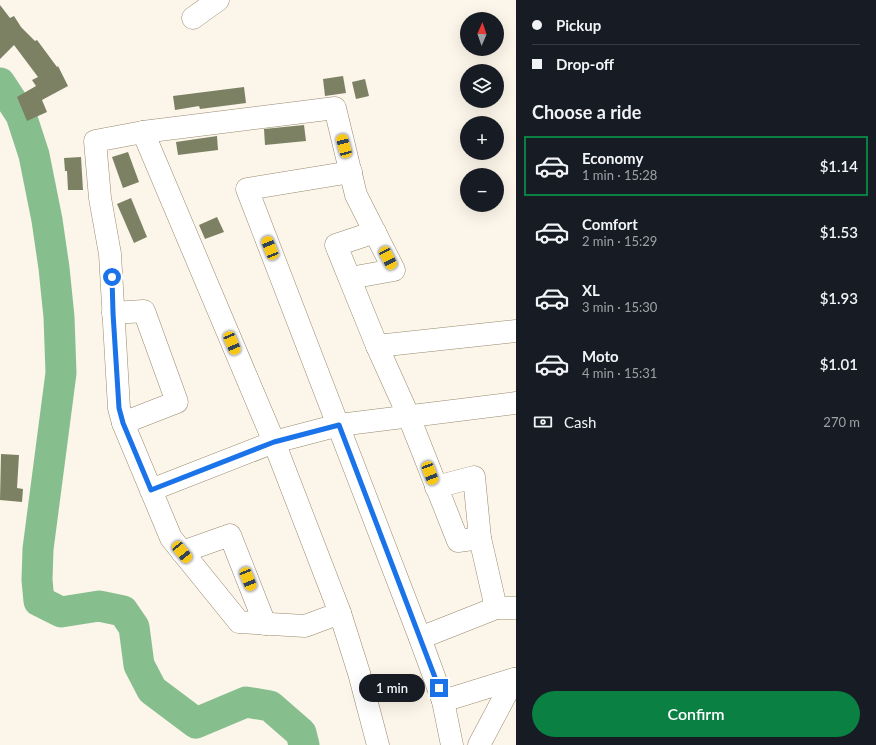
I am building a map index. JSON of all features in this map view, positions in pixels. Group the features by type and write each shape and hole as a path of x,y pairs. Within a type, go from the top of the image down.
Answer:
{"street":[{"path":"193,18 218,0"},
{"path":"340,613 305,626 239,622 172,538 123,423 119,408 110,254 100,198 95,140 143,132 334,108 356,195 394,270 350,278"},
{"path":"143,132 274,442 340,613 359,673 378,745"},
{"path":"351,172 247,189 444,701 452,745"},
{"path":"375,232 336,245 377,346 409,417 458,541 480,538"},
{"path":"113,313 144,311 177,402 123,423"},
{"path":"377,346 516,331"},
{"path":"151,490 274,442 339,425 516,403"},
{"path":"420,638 506,608 480,538 474,477 436,487"},
{"path":"182,552 230,535 265,624"},
{"path":"444,701 514,679 479,745"}],"building":[{"path":"0,5 10,18 14,16 21,27 35,41 37,40 57,67 58,66 68,86 42,100 47,112 27,121 17,97 36,86 32,80 38,77 14,45 0,59"},
{"path":"343,76 346,93 325,96 323,79"},
{"path":"365,79 369,96 356,99 352,82"},
{"path":"244,87 246,103 200,109 199,106 175,110 173,96"},
{"path":"304,125 306,141 265,145 264,129"},
{"path":"217,136 218,150 178,155 176,142"},
{"path":"128,152 139,182 123,188 112,157"},
{"path":"81,157 83,190 68,190 67,171 65,171 64,158"},
{"path":"131,198 147,237 134,243 117,204"},
{"path":"217,217 224,232 205,239 199,225"},
{"path":"1,454 19,455 17,488 23,489 22,502 0,500"}],"waterway":[{"path":"0,83 21,115 34,155 47,220 59,317 61,373 38,549 37,580 39,601 61,612 99,606 123,611 134,627 139,665 152,690 196,723 246,702 270,706 301,733 304,745"}],"route":[{"path":"112,277 119,408 123,423 151,490 274,442 339,425 439,688"}]}
